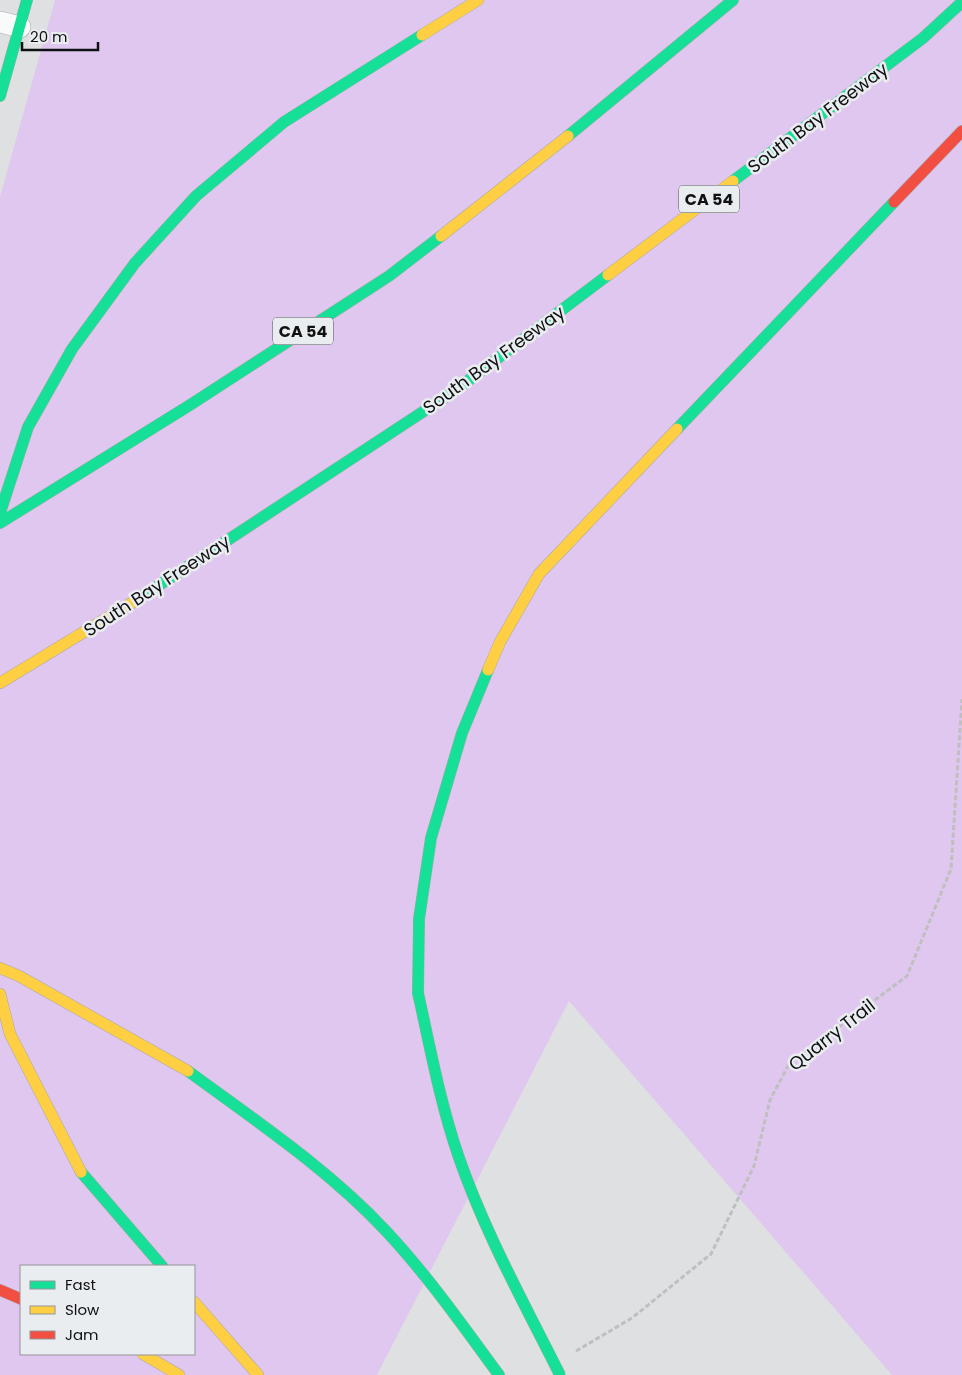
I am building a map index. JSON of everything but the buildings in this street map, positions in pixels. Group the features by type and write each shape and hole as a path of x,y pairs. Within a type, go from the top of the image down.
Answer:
{"main road":[{"path":"0,96 10,24 27,0"},
{"path":"0,513 28,427 72,349 135,263 196,196 284,122 478,0"},
{"name":"CA 54","path":"0,522 190,405 389,276 591,118 733,0"},
{"name":"South Bay Freeway","path":"0,683 110,618 453,392 923,38 962,2"},
{"path":"560,1375 480,1212 459,1156 443,1105 418,993 419,919 431,838 462,733 500,642 539,574 962,131"},
{"path":"0,968 20,976 182,1066 317,1166 386,1231 447,1304 499,1375"},
{"path":"0,994 10,1034 78,1169 161,1265"},
{"path":"0,1290 20,1299"},
{"path":"195,1303 258,1375"},
{"path":"145,1355 179,1375"}],"path":[{"name":"Quarry Trail","path":"575,1351 632,1318 711,1254 754,1166 770,1100 789,1064 907,976 951,868 962,698"}],"shaded area":[{"path":"55,0 962,0 962,1375 892,1375 569,1001 377,1375 0,1375 0,197"}],"traffic: fast":[{"path":"0,96 27,0"},
{"path":"568,136 733,0"},
{"path":"733,181 923,38 962,2"},
{"path":"0,513 28,427 72,349 135,263 196,196 284,122 422,35"},
{"path":"677,429 894,202"},
{"path":"0,523 190,405 389,276 441,236"},
{"path":"138,599 453,392 608,275"},
{"path":"418,993 419,919 431,838 462,733 488,670"},
{"path":"418,993 446,1115 468,1183 505,1266 560,1375"},
{"path":"188,1071 291,1146 364,1208 445,1301 499,1375"},
{"path":"81,1172 161,1265"}],"traffic: slow":[{"path":"422,35 478,0"},
{"path":"441,236 568,136"},
{"path":"608,275 733,181"},
{"path":"488,670 500,642 539,574 677,429"},
{"path":"0,683 138,599"},
{"path":"0,968 19,976 188,1071"},
{"path":"0,994 10,1034 81,1172"},
{"path":"195,1303 258,1375"},
{"path":"145,1355 179,1375"}],"traffic: jam":[{"path":"894,202 962,131"},
{"path":"0,1290 20,1299"}]}
